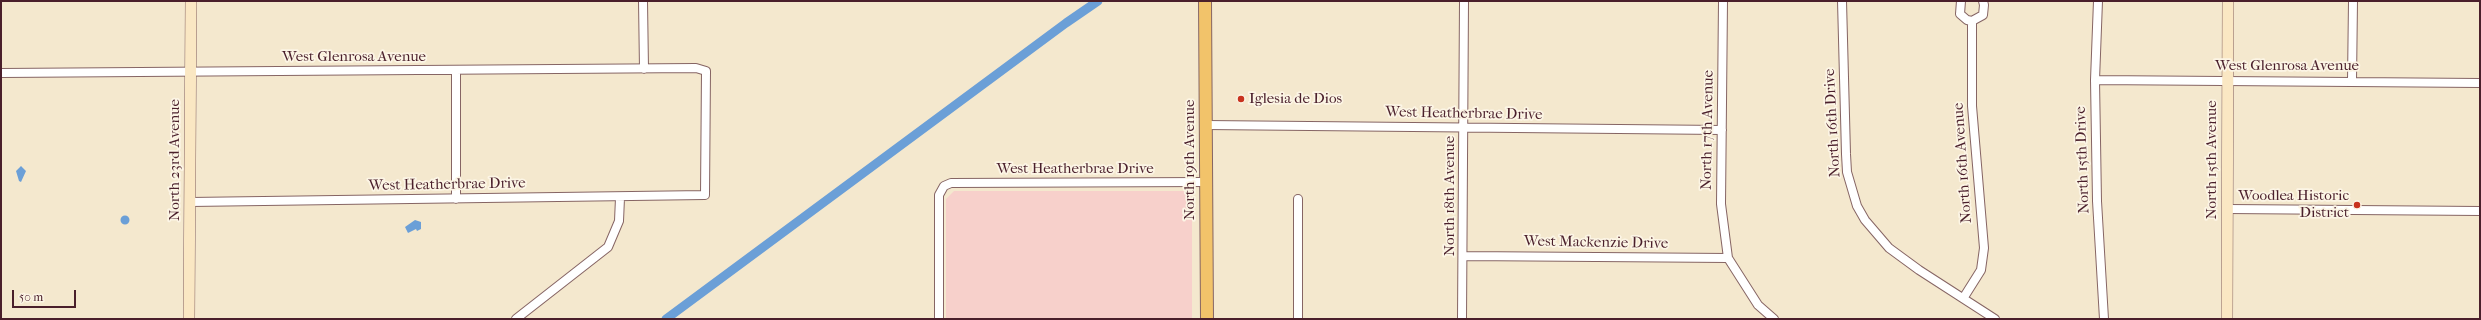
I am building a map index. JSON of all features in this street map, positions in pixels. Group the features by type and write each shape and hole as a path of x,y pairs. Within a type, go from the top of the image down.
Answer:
{"main road":[{"name":"North 19th Avenue","path":"1205,1 1207,319"}],"street":[{"name":"North 23rd Avenue","path":"189,319 191,1"},
{"path":"644,1 644,69"},
{"name":"North 18th Avenue","path":"1462,319 1464,256 1464,1"},
{"name":"North 17th Avenue","path":"1723,1 1721,204 1728,258"},
{"name":"North 16th Drive","path":"1842,1 1847,172 1857,206 1865,220 1890,248 1919,270 1964,297 1995,319"},
{"path":"1961,1 1960,14 1967,20 1972,21 1983,15 1984,5 1982,1"},
{"name":"North 15th Drive","path":"2098,1 2095,80 2097,201 2104,319"},
{"name":"North 15th Avenue","path":"2227,319 2228,1"},
{"path":"2352,80 2353,1"},
{"name":"North 16th Avenue","path":"1964,297 1981,270 1984,248 1972,106 1972,21"},
{"name":"West Glenrosa Avenue","path":"1,73 696,68 706,71 705,195"},
{"path":"456,70 456,199"},
{"name":"West Glenrosa Avenue","path":"2095,80 2352,80 2480,83"},
{"name":"West Heatherbrae Drive","path":"1206,125 1722,130"},
{"name":"West Heatherbrae Drive","path":"939,319 939,195 944,186 951,183 1206,182"},
{"name":"West Heatherbrae Drive","path":"190,202 620,198 705,195"},
{"path":"516,319 608,247 619,221 620,198"},
{"path":"1298,199 1298,319"},
{"path":"2228,209 2480,211"},
{"name":"West Mackenzie Drive","path":"1464,256 1728,258"},
{"path":"1728,258 1758,305 1774,319"}],"shaded area":[{"path":"954,191 1184,191 1190,193 1192,198 1192,319 946,319 946,199"}],"water":[{"path":"21,166 26,171 21,182 19,181 16,171"},
{"path":"123,216 127,216 129,220 127,224 123,224 121,222 121,218"},
{"path":"415,220 421,222 421,229 417,231 416,229 408,233 405,227"}],"waterway":[{"path":"666,319 1066,23 1098,1"}],"place":[{"name":"Iglesia de Dios","path":"1241,99"},
{"name":"Woodlea Historic District","path":"2357,205"}]}
